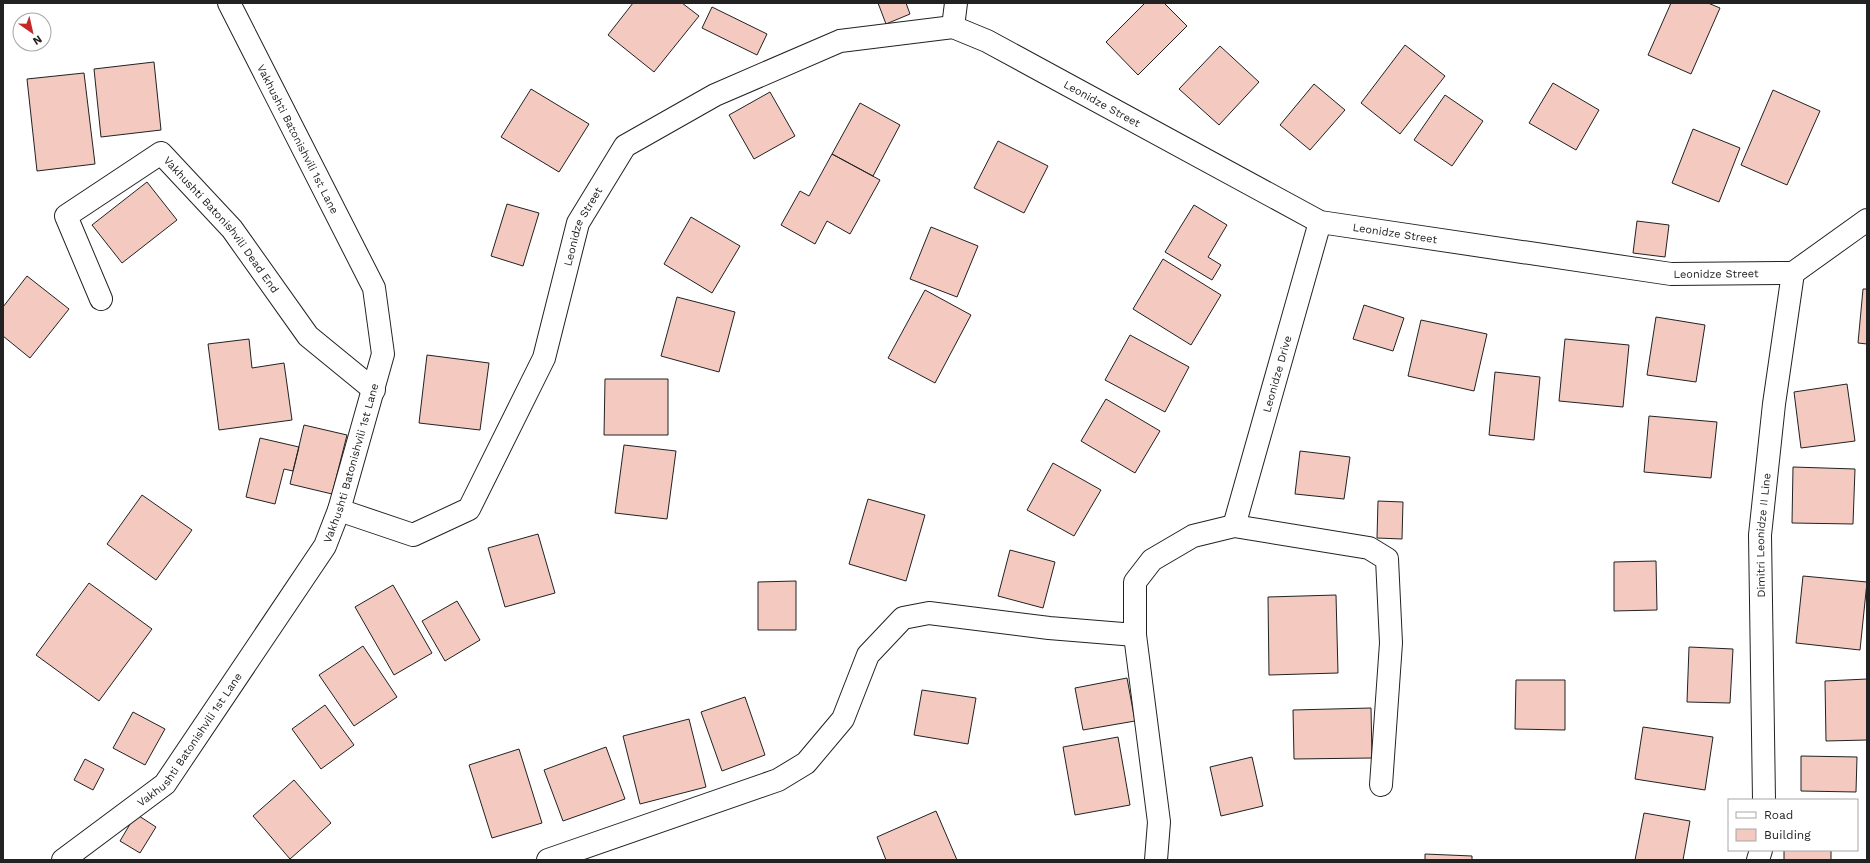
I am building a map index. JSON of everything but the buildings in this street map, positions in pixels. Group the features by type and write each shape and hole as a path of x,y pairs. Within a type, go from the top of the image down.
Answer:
{"street":[{"name":"Vakhushti Batonishvili 1st Lane","path":"63,860 165,784 325,546 340,510 383,354 374,288 229,3"},
{"path":"953,27 956,3"},
{"name":"Leonidze Street","path":"340,510 413,535 469,509 544,358 578,223 626,146 715,94 840,41 953,27 987,40 1320,222 1671,274 1793,273"},
{"name":"Vakhushti Batonishvili Dead End","path":"101,299 66,216 160,153 232,229 308,336 374,390"},
{"path":"1793,273 1867,220"},
{"name":"Leonidze Drive","path":"1234,526 1320,222"},
{"name":"Dimitri Leonidze II Line","path":"1764,799 1760,535 1774,404 1793,273"},
{"path":"1156,860 1159,822 1135,634 1135,582 1152,560 1193,536 1234,526 1369,548 1387,560 1391,643 1381,785"},
{"path":"548,860 778,780 806,763 843,719 868,655 903,618 929,613 1049,628 1135,634"}]}
